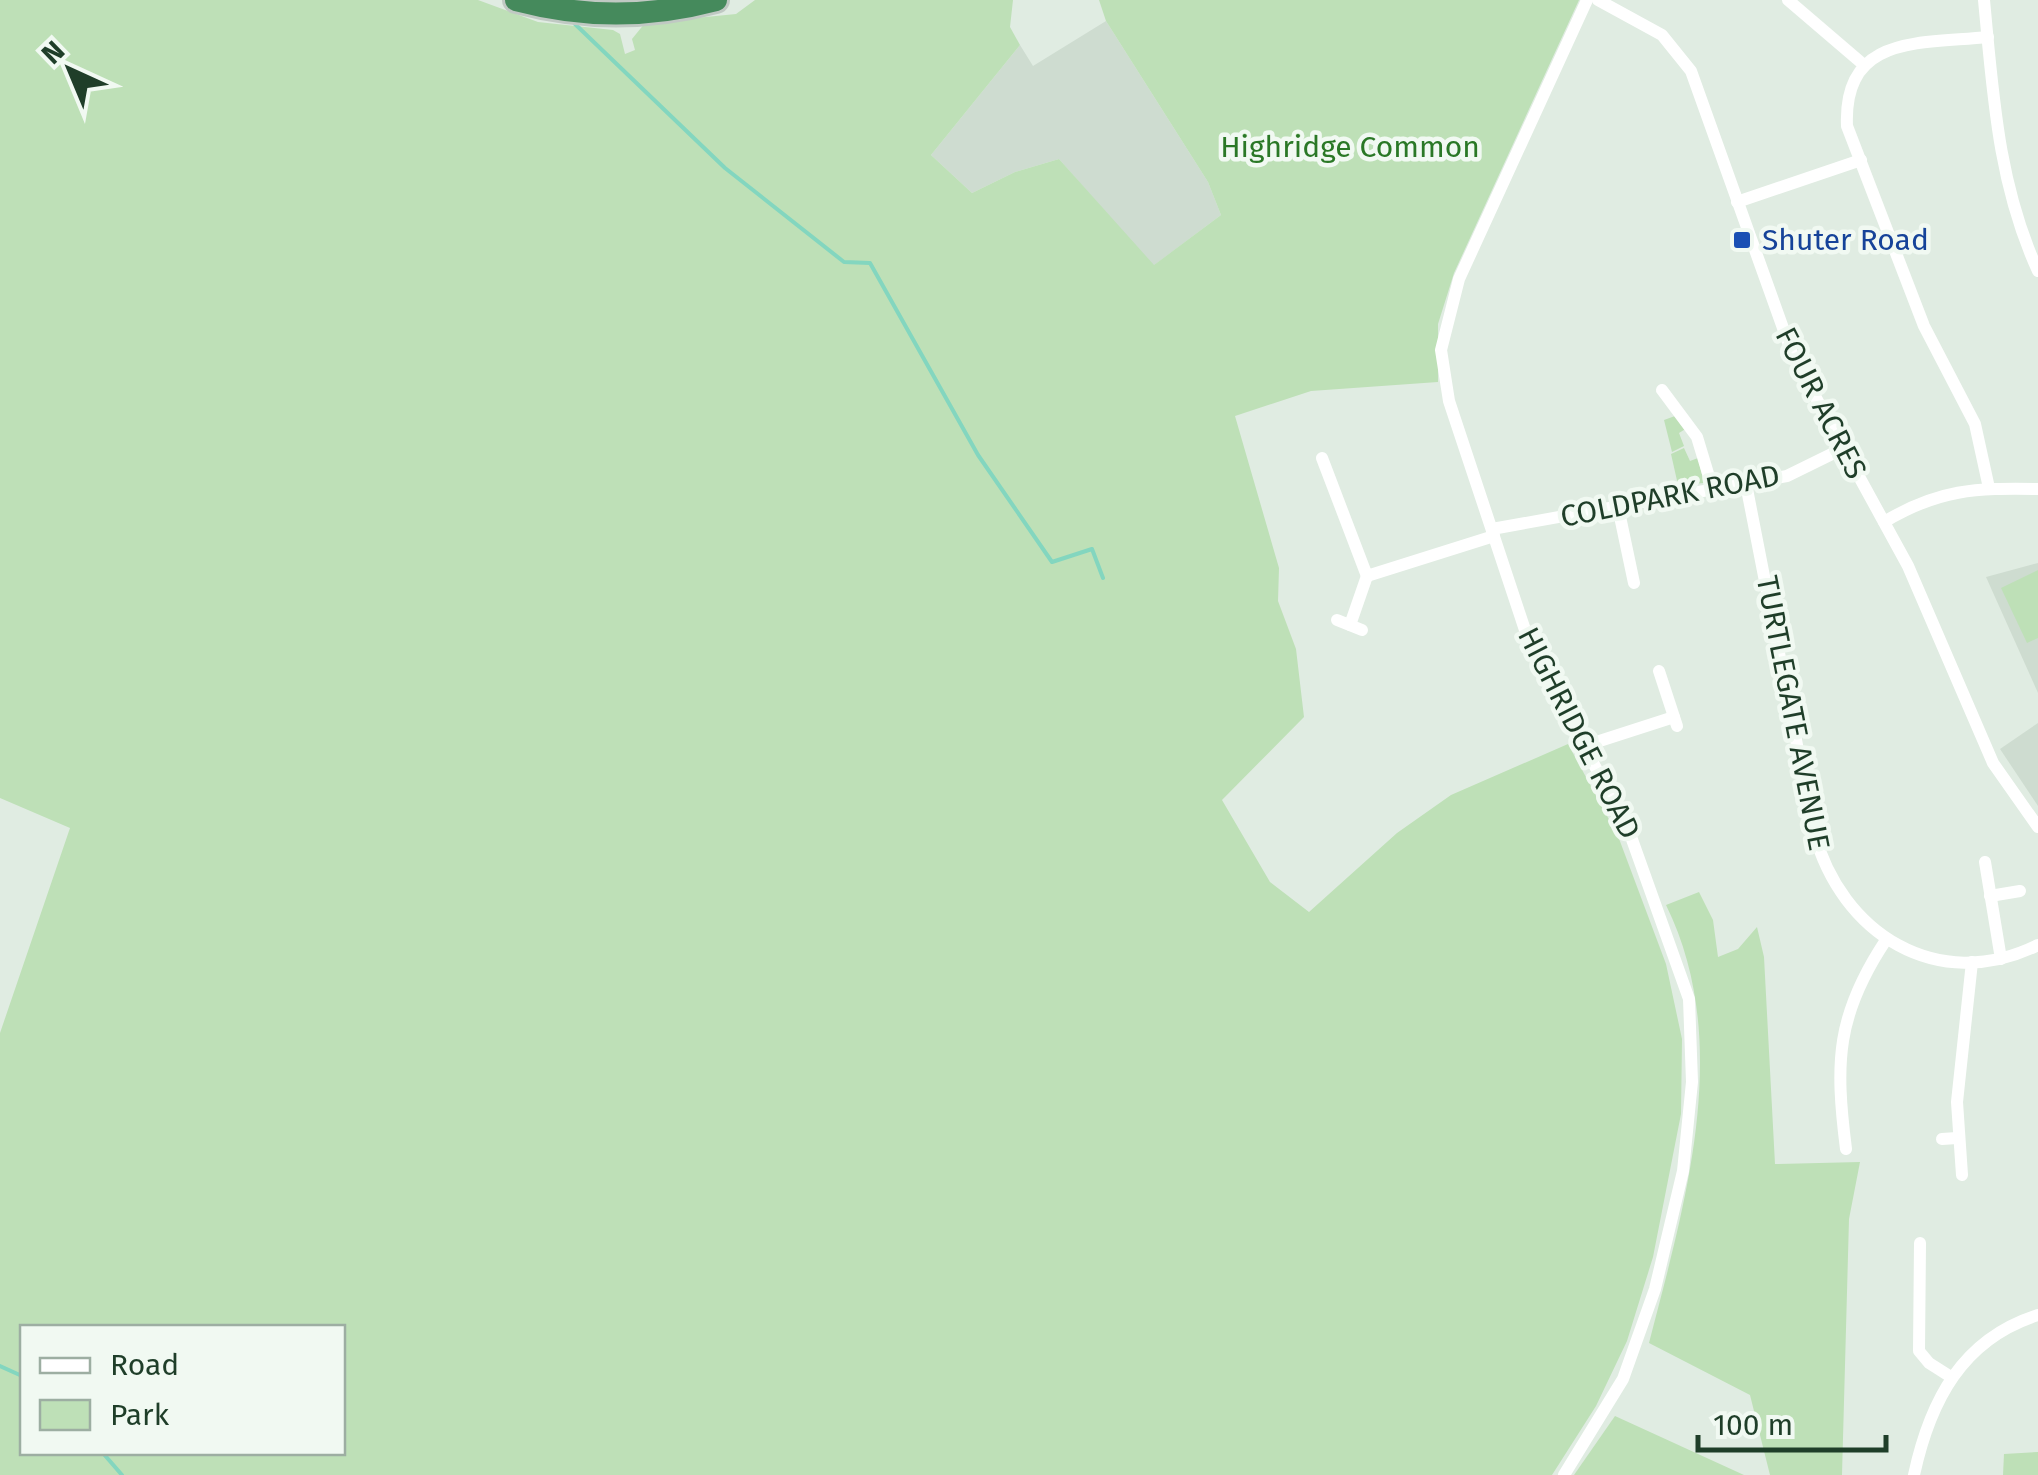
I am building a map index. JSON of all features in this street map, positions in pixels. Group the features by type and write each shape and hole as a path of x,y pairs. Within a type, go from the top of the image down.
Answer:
{"highway":[{"path":"516,0 560,11 605,14 658,12 716,0"}],"street":[{"name":"HIGHRIDGE ROAD","path":"1564,1475 1623,1378 1641,1336 1683,1171 1692,1082 1689,998 1630,831 1528,638 1442,370 1444,328 1458,278 1588,0"},
{"name":"FOUR ACRES","path":"1598,0 1662,35 1685,60 1793,356 1884,522 1993,763 2038,827"},
{"path":"1788,0 1864,65"},
{"path":"1984,0 2002,167 2036,262"},
{"path":"1988,37 1894,46 1864,65 1848,96 1847,110 1848,126 1924,326 1975,424 1988,488"},
{"path":"1737,202 1861,160"},
{"path":"1662,390 1696,436 1713,490"},
{"name":"COLDPARK ROAD","path":"1367,576 1493,532 1787,476 1842,449"},
{"path":"1322,458 1367,576 1350,625"},
{"name":"TURTLEGATE AVENUE","path":"1746,484 1821,857 1842,900 1886,940 1928,957 1972,962 2001,959 2038,945"},
{"path":"1884,522 1933,496 1988,488 2038,489"},
{"path":"1618,507 1634,583"},
{"path":"1584,746 1675,721 1659,670"},
{"path":"1984,862 2001,959"},
{"path":"1990,896 2020,892"},
{"path":"1846,1149 1838,1086 1840,1043 1852,999 1886,940"},
{"path":"1962,1174 1958,1138 1960,1058 1970,1010 1972,962"},
{"path":"1942,1139 1958,1138"},
{"path":"1920,1243 1919,1350 1929,1363 1951,1377"},
{"path":"1914,1475 1922,1440 1951,1377 1986,1338 2038,1315"}],"shaded area":[{"path":"1106,21 1208,182 1221,215 1153,266 1059,159 1015,172 972,193 931,155 1020,45 1033,66"},
{"path":"2038,563 2038,693 1986,577"},
{"path":"2038,723 2038,806 2000,749"}],"green space":[{"name":"Highridge Common","path":"0,0 478,0 538,22 613,30 620,34 625,54 635,50 632,39 645,23 736,14 755,0 1013,0 1010,27 1020,45 931,155 972,193 1015,172 1059,159 1154,265 1221,215 1208,182 1106,21 1099,0 1579,0 1454,273 1438,324 1438,382 1311,391 1235,416 1279,568 1278,601 1296,649 1304,717 1222,800 1270,882 1309,912 1397,833 1451,795 1568,744 1618,836 1666,964 1682,1039 1681,1114 1653,1257 1627,1341 1596,1406 1552,1475 0,1475 0,1033 70,828 0,798"},
{"path":"1675,416 1687,428 1679,433 1684,446 1672,452 1664,420"},
{"path":"1684,448 1690,461 1698,458 1704,483 1678,485 1671,454"},
{"path":"2038,570 2038,638 2027,643 2001,588"},
{"path":"1699,892 1713,920 1718,957 1738,949 1757,927 1764,957 1775,1164 1860,1162 1849,1219 1842,1475 1770,1475 1750,1395 1649,1343 1688,1179 1700,1067 1697,1012 1686,958 1666,905"},
{"path":"1615,1416 1744,1475 1574,1475"},
{"path":"2038,1452 2038,1475 2003,1475 2004,1454"}],"waterway":[{"path":"575,24 725,168 844,262 870,263 978,455 1052,562 1092,549 1103,578"},
{"path":"0,1366 20,1375"},
{"path":"105,1455 122,1475"}],"place":[{"name":"Shuter Road","path":"1742,240"}]}
